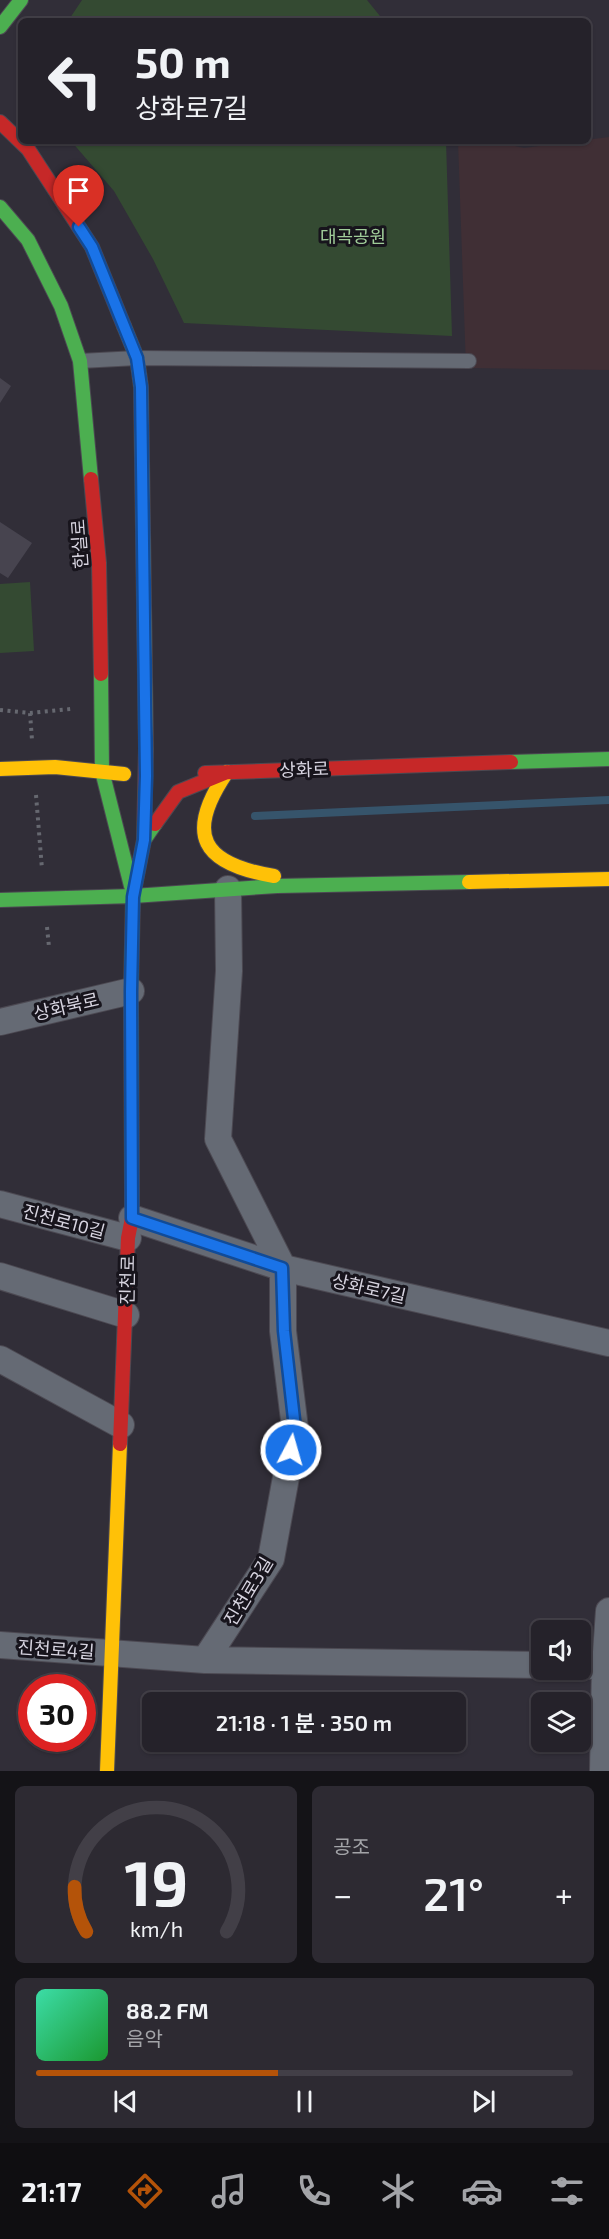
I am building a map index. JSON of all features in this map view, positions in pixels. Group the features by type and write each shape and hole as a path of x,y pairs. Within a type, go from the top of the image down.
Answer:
{"main road":[{"path":"0,27 21,0"},
{"path":"0,122 18,139"},
{"path":"23,144 92,247 137,358 141,387 152,776 144,840 133,897"},
{"name":"한실로","path":"0,207 28,240 61,306 80,361 99,563 102,771 133,897"},
{"name":"상화로","path":"180,774 609,759"},
{"path":"0,769 55,767 152,776"},
{"path":"144,840 178,792 227,772"},
{"path":"227,772 205,806 202,829 210,852 231,866 270,875 299,878 323,885"},
{"path":"0,900 133,897 228,889 323,885 609,879"},
{"name":"진천로","path":"107,1771 130,1228 133,897"}],"street":[{"path":"228,889 229,971 218,1139 282,1268"},
{"name":"상화북로","path":"0,1022 131,991"},
{"name":"진천로10길","path":"0,1204 130,1228"},
{"name":"상화로7길","path":"130,1228 282,1268 609,1342"},
{"name":"진천로3길","path":"205,1660 271,1559 295,1428 284,1331 282,1268"},
{"path":"0,1276 126,1315"},
{"path":"0,1359 121,1425"},
{"path":"603,1771 598,1666 609,1611"},
{"name":"진천로4길","path":"0,1645 112,1653"},
{"path":"112,1653 205,1660 531,1665"}],"lane":[{"path":"80,361 137,358 469,361"}],"path":[{"path":"0,710 30,713 102,706"},
{"path":"30,713 49,947"}],"shaded area":[{"path":"609,137 609,370 466,368 458,144 506,144 524,148 555,144 591,144 591,139"}],"green space":[{"path":"82,0 367,0 382,18 70,18"},
{"name":"대곡공원","path":"74,144 446,144 452,336 184,323 153,259 114,191"},
{"path":"30,582 34,651 0,653 0,584"}],"building":[{"path":"0,378 11,386 0,403"},
{"path":"0,522 32,543 8,578 0,573"}],"waterway":[{"path":"255,816 609,800"}],"traffic: fast":[{"path":"0,27 21,0"},
{"path":"0,207 28,240 61,306 80,361 91,479"},
{"path":"101,674 102,771 131,886"},
{"path":"511,762 609,759"},
{"path":"132,1190 133,896 144,840 155,824"},
{"path":"0,900 133,896 277,886 469,882"}],"traffic: slow":[{"path":"124,326 137,358 141,387 146,749"},
{"path":"0,769 55,767 124,774"},
{"path":"227,772 206,813 204,829 207,843 216,854 230,864 274,876"},
{"path":"469,882 609,879"},
{"path":"107,1771 120,1444"}],"traffic: jam":[{"path":"0,122 18,139"},
{"path":"23,144 92,247 124,326"},
{"path":"91,479 99,563 101,674"},
{"path":"144,840 146,749"},
{"path":"205,773 511,762"},
{"path":"155,824 178,792 227,772"},
{"path":"120,1444 132,1190"}],"route":[{"path":"79,227 92,247 137,358 141,387 146,776 144,840 133,897 132,1218 282,1268 284,1331 295,1428 291,1450"}]}
